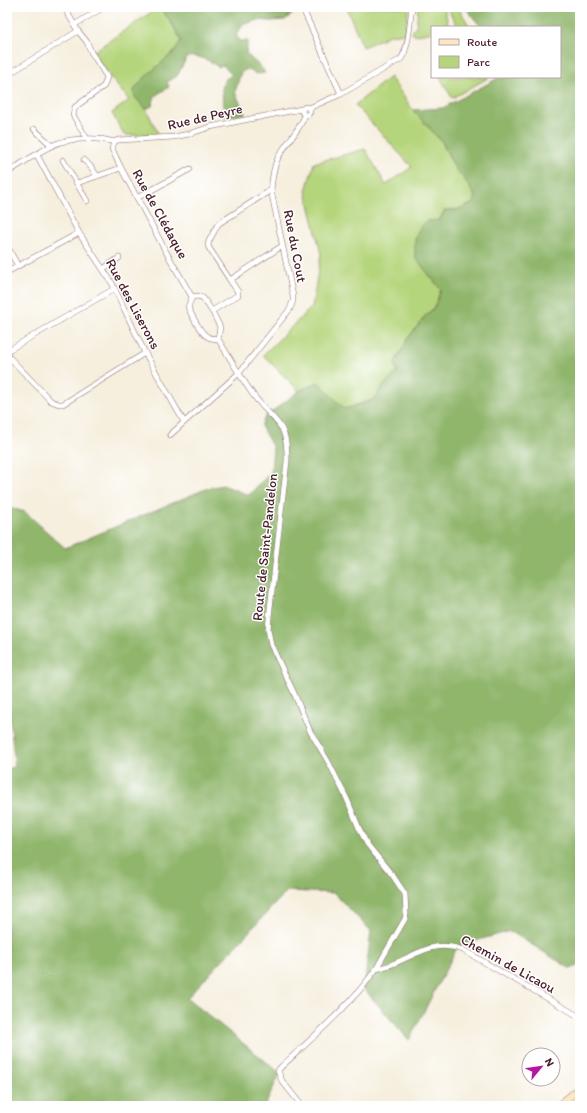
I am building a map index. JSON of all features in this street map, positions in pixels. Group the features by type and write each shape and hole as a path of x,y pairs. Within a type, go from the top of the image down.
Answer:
{"main road":[{"path":"558,1106 580,1088"}],"street":[{"path":"64,7 78,31 87,42 91,52 107,77 104,86 75,107 73,115 87,139"},
{"path":"74,24 104,7"},
{"path":"302,7 341,94"},
{"name":"Rue de Peyre","path":"8,171 60,143 87,139 100,139 114,142 118,140 174,137 210,127 302,109 306,106 309,108 341,94 401,59 404,56 406,48 412,7"},
{"path":"7,75 78,31"},
{"path":"302,109 303,114 305,115 309,113 309,108"},
{"name":"Rue du Cout","path":"170,434 239,373 265,343 292,306 292,296 272,190 276,162 302,123 305,115"},
{"path":"34,130 52,146"},
{"name":"Rue de Clédaque","path":"114,142 112,149 121,168 192,297 188,307 190,312 204,335 209,338 218,339"},
{"name":"Rue des Liserons","path":"37,155 79,233 103,269 145,353 184,422"},
{"path":"63,160 87,201"},
{"path":"84,160 97,176"},
{"path":"76,183 121,168"},
{"path":"137,198 190,169"},
{"path":"212,311 238,295 238,292 209,248 208,241 218,224 272,190"},
{"path":"7,272 79,233"},
{"path":"7,246 18,266"},
{"path":"230,280 282,246"},
{"path":"103,269 119,258"},
{"path":"7,351 114,289"},
{"path":"192,297 198,296 203,298 212,311 220,327 218,339 239,373"},
{"path":"7,355 51,401 60,404 70,400 145,353"},
{"name":"Route de Saint-Pandelon","path":"239,373 254,397 280,425 286,442 287,461 273,572 269,635 271,645 310,731 329,763 367,844 393,876 405,894 405,919 376,969"},
{"name":"Chemin de Licaou","path":"376,969 388,967 425,949 453,946 479,959 580,1017"},
{"path":"302,1106 282,1081 278,1071 352,998 368,981 376,969"}],"green space":[{"path":"155,7 163,7 162,10 181,40 175,51 161,64 135,97 146,109 159,135 124,135 112,113 129,100 110,77 93,52 156,9"},
{"path":"163,7 290,7 292,14 285,20 257,20 243,25 236,35 240,41 248,41 246,53 265,73 256,74 248,69 241,72 235,92 245,114 224,117 222,90 224,80 232,75 223,65 218,67 199,57 187,57 177,76 167,82 169,87 156,96 152,106 146,109 135,97 134,90 144,78 175,51 181,40 162,10"},
{"path":"346,7 409,7 405,33 390,35 363,47"},
{"path":"418,7 444,7 448,23 442,26 431,26 431,32 414,35 412,33 416,27"},
{"path":"458,7 469,26 457,26 449,11"},
{"path":"465,7 580,7 580,964 571,969 510,931 458,946 409,1040 364,989 371,931 334,893 287,891 187,998 280,1073 265,1106 7,1106 7,769 15,767 7,698 7,507 25,512 65,548 208,488 223,485 249,495 271,472 273,448 261,426 265,417 299,391 318,382 345,409 373,400 385,384 397,372 395,362 409,337 425,316 434,308 441,290 415,257 415,240 418,231 426,221 440,220 445,210 456,210 472,204 475,196 463,177 456,170 442,142 413,110 443,108 498,78 561,78 561,26 480,26"},
{"path":"390,77 413,110 442,142 456,170 463,177 475,196 472,204 456,210 445,210 415,257 441,289 434,308 425,316 409,337 395,362 397,372 385,384 373,400 345,409 318,382 299,391 263,355 312,307 321,254 306,191 314,163 365,149 386,185 412,167 355,105"},
{"path":"441,78 488,78 452,98"}]}
